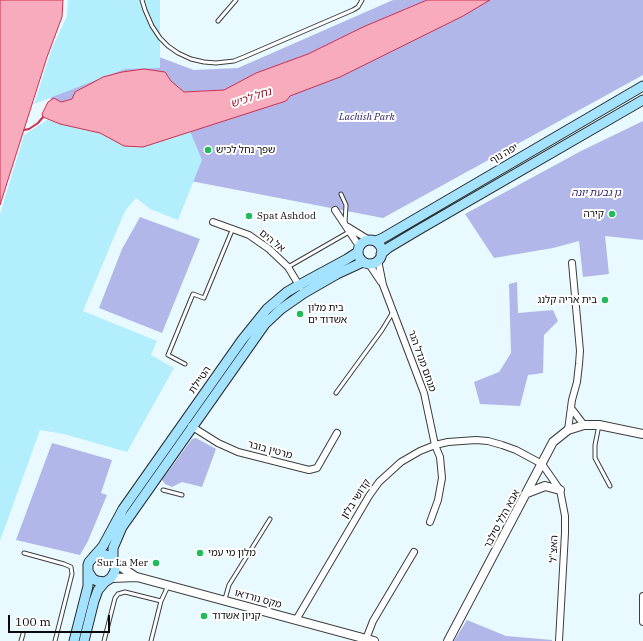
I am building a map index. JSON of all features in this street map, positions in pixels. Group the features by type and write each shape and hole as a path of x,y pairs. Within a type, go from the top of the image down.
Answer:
{"main road":[{"name":"יפה נוף","path":"372,241 383,238 643,86"},
{"path":"380,257 380,247 372,241 363,242 358,249 359,257 366,263 375,262 380,257 388,248 643,100"},
{"name":"הטיילת","path":"114,561 113,548 122,527 154,481 216,376 260,317 275,302 299,285 347,260 358,249"},
{"name":"הטיילת","path":"95,556 103,546 123,509 265,324 281,309 304,293 337,274 366,263"},
{"path":"74,641 88,586 89,563 95,556 102,554 114,561 115,571 98,590 84,641"},
{"path":"89,573 93,579 101,582 108,580"}],"street":[{"path":"335,210 350,232 358,249"},
{"name":"אל הים","path":"213,222 249,235 269,249 288,267 304,293"},
{"path":"344,224 372,241"},
{"path":"380,257 383,285"},
{"path":"366,263 383,285"},
{"path":"572,263 580,351 577,382 572,400 568,430 584,425 599,425 643,434"},
{"name":"מנחם מנדל הגר","path":"383,285 424,393 435,445 440,457 442,478 438,500 430,522"},
{"path":"571,408 584,425"},
{"name":"מרטין בובר","path":"188,424 218,443 238,452 309,470 317,468 337,433"},
{"name":"אבא הלל סילבר","path":"448,641 553,442 568,430"},
{"name":"קדושי בלזן","path":"296,620 369,496 379,482 390,471 406,459 435,445 463,440 488,441 516,450 542,464"},
{"name":"האצ\"ל","path":"542,464 560,490 564,516 565,533 559,641"},
{"path":"527,493 545,486 560,490"},
{"path":"370,640 373,621 414,552"},
{"name":"מקס נורדאו","path":"114,561 137,577 370,640"},
{"name":"מקס נורדאו","path":"108,580 137,577"},
{"path":"643,596 643,622"}],"lane":[{"path":"142,0 152,26 160,38 168,46 187,57 210,63 226,62 244,57 353,10 358,7 362,0"},
{"path":"218,21 236,0"},
{"path":"537,147 544,158"},
{"path":"341,194 346,205 344,224"},
{"path":"185,364 168,355 193,294 204,298 233,228"},
{"path":"288,267 350,232"},
{"path":"336,393 382,330 393,312"},
{"path":"599,425 595,445 595,458 610,486"},
{"path":"145,479 154,481"},
{"path":"163,490 182,495"},
{"path":"225,601 229,585 270,520"},
{"path":"24,554 71,567 72,574 55,641"},
{"path":"151,641 161,601 168,586"},
{"path":"104,641 115,598 118,594 125,592 161,601"},
{"path":"22,641 23,634"}],"green space":[{"name":"Lachish Park","path":"393,0 643,0 643,75 383,218 154,174 50,99 89,31 194,70 238,68"},
{"name":"גן גבעת יונה","path":"643,121 643,240 605,236 609,274 583,277 579,241 553,248 494,258 465,214 581,151"},
{"path":"140,217 200,239 162,333 99,308 122,249"},
{"path":"517,282 518,313 553,310 558,321 544,335 543,373 528,375 520,406 480,404 474,382 499,372 511,353 509,284"},
{"path":"196,438 216,449 202,487 182,482 172,487 165,484 162,480 192,439"},
{"path":"52,443 112,460 101,493 107,495 88,541 80,555 16,540"},
{"path":"467,620 506,636 552,641 454,641"}],"sand":[{"path":"68,0 160,0 160,68 125,69 34,104 52,48 67,16"},
{"path":"47,120 100,133 143,147 190,131 202,160 178,220 150,209 136,198 125,211 83,311 157,341 151,355 174,368 127,452 64,434 40,430 0,541 0,214 24,135"}],"water":[{"path":"0,0 63,0 62,17 47,57 0,205"},
{"path":"427,0 490,0 463,16 340,77 290,96 286,101 143,147 124,146 100,133 60,124 43,117 42,114 48,102 54,98 61,102 72,99 75,92 103,77 122,72 144,69 165,72 171,81 184,92 224,90 256,73 308,54 363,27"}],"waterway":[{"name":"נחל לכיש","path":"24,130 29,129 38,123 43,117"}],"place":[{"name":"שפך נחל לכיש","path":"208,150"},
{"name":"קירה","path":"612,214"},
{"name":"Spat Ashdod","path":"249,216"},
{"name":"בית אריה קלנג","path":"605,300"},
{"name":"בית מלון אשדוד ים","path":"300,314"},
{"name":"מלון מי עמי","path":"200,553"},
{"name":"Sur La Mer","path":"156,563"},
{"name":"קניון אשדוד","path":"204,616"}]}
